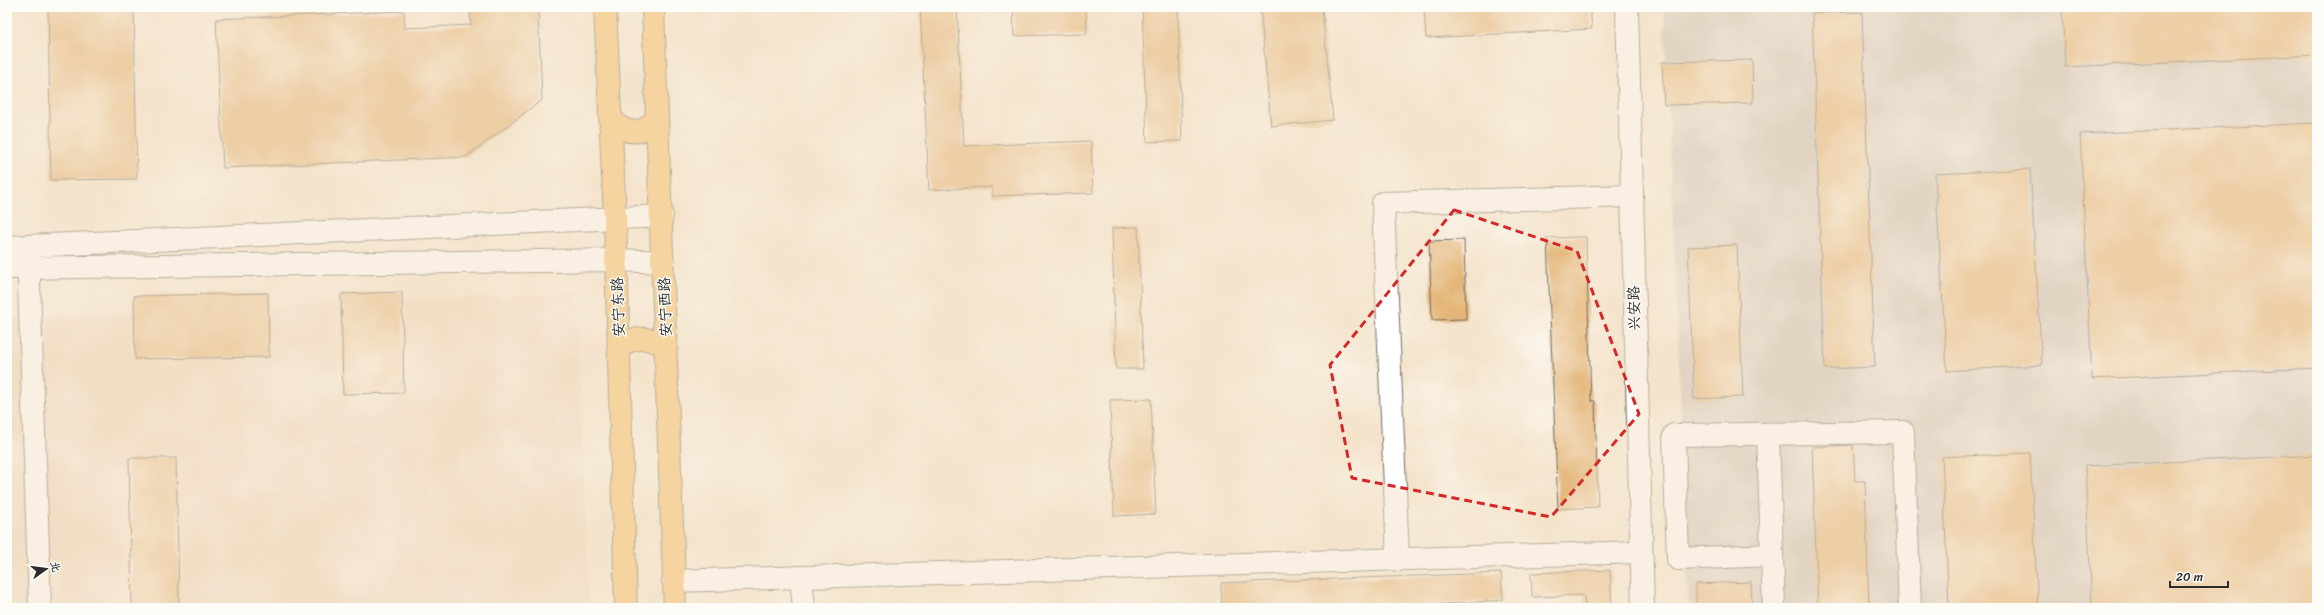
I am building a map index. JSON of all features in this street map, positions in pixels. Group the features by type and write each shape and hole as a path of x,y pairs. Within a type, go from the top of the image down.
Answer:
{"main road":[{"name":"安宁东路","path":"605,7 615,218 626,608"},
{"name":"安宁西路","path":"653,7 662,216 674,608"},
{"path":"610,115 620,128 635,132 649,127 657,116"},
{"path":"619,346 632,340 647,338 666,347"}],"street":[{"name":"兴安路","path":"1627,7 1643,608"},
{"path":"1398,560 1383,203 1632,196"},
{"path":"40,608 29,268 17,247 662,216"},
{"path":"7,268 616,260 663,262"},
{"path":"1772,555 1678,559 1674,436 1903,432 1910,608"},
{"path":"1768,435 1774,608"},
{"path":"674,581 1641,552"},
{"path":"801,577 804,608"}],"highlighted area":[{"path":"1454,210 1577,251 1639,414 1551,517 1352,478 1330,365"}],"shaded area":[{"path":"1664,7 2317,7 2317,608 1689,608"},
{"path":"576,293 589,608 7,608 7,319"}],"building":[{"path":"48,7 134,7 137,179 51,180"},
{"path":"470,7 538,7 542,100 466,157 223,168 216,19 404,11 405,28 471,25"},
{"path":"920,7 957,7 964,146 1091,141 1093,193 992,196 992,187 929,190"},
{"path":"1013,7 1086,7 1087,34 1014,36"},
{"path":"1142,7 1178,7 1182,141 1147,142"},
{"path":"1260,7 1322,7 1333,120 1271,126"},
{"path":"1424,7 1590,7 1592,29 1426,38"},
{"path":"2062,7 2317,7 2317,55 2065,67"},
{"path":"1862,12 1875,367 1825,369 1812,13"},
{"path":"1752,60 1753,103 1664,105 1662,62"},
{"path":"2317,123 2317,368 2092,379 2080,134"},
{"path":"2030,169 2042,365 1947,371 1935,174"},
{"path":"1138,227 1143,369 1116,369 1112,228"},
{"path":"1586,237 1591,401 1595,401 1598,507 1558,509 1547,238"},
{"path":"1464,240 1466,319 1432,320 1429,241"},
{"path":"1737,245 1743,397 1694,399 1688,247"},
{"path":"402,292 404,393 343,394 341,294"},
{"path":"268,293 269,357 135,359 134,296"},
{"path":"1151,399 1156,514 1114,516 1110,400"},
{"path":"1853,445 1855,481 1865,481 1869,608 1818,608 1812,447"},
{"path":"2030,453 2038,608 1949,608 1942,457"},
{"path":"2317,455 2317,608 2092,608 2085,466"},
{"path":"129,458 176,458 179,606 132,607"},
{"path":"1610,570 1612,608 1585,608 1584,595 1532,597 1531,573"},
{"path":"1501,573 1503,600 1385,608 1222,608 1221,583"},
{"path":"1751,582 1752,608 1696,608 1696,584"}]}
